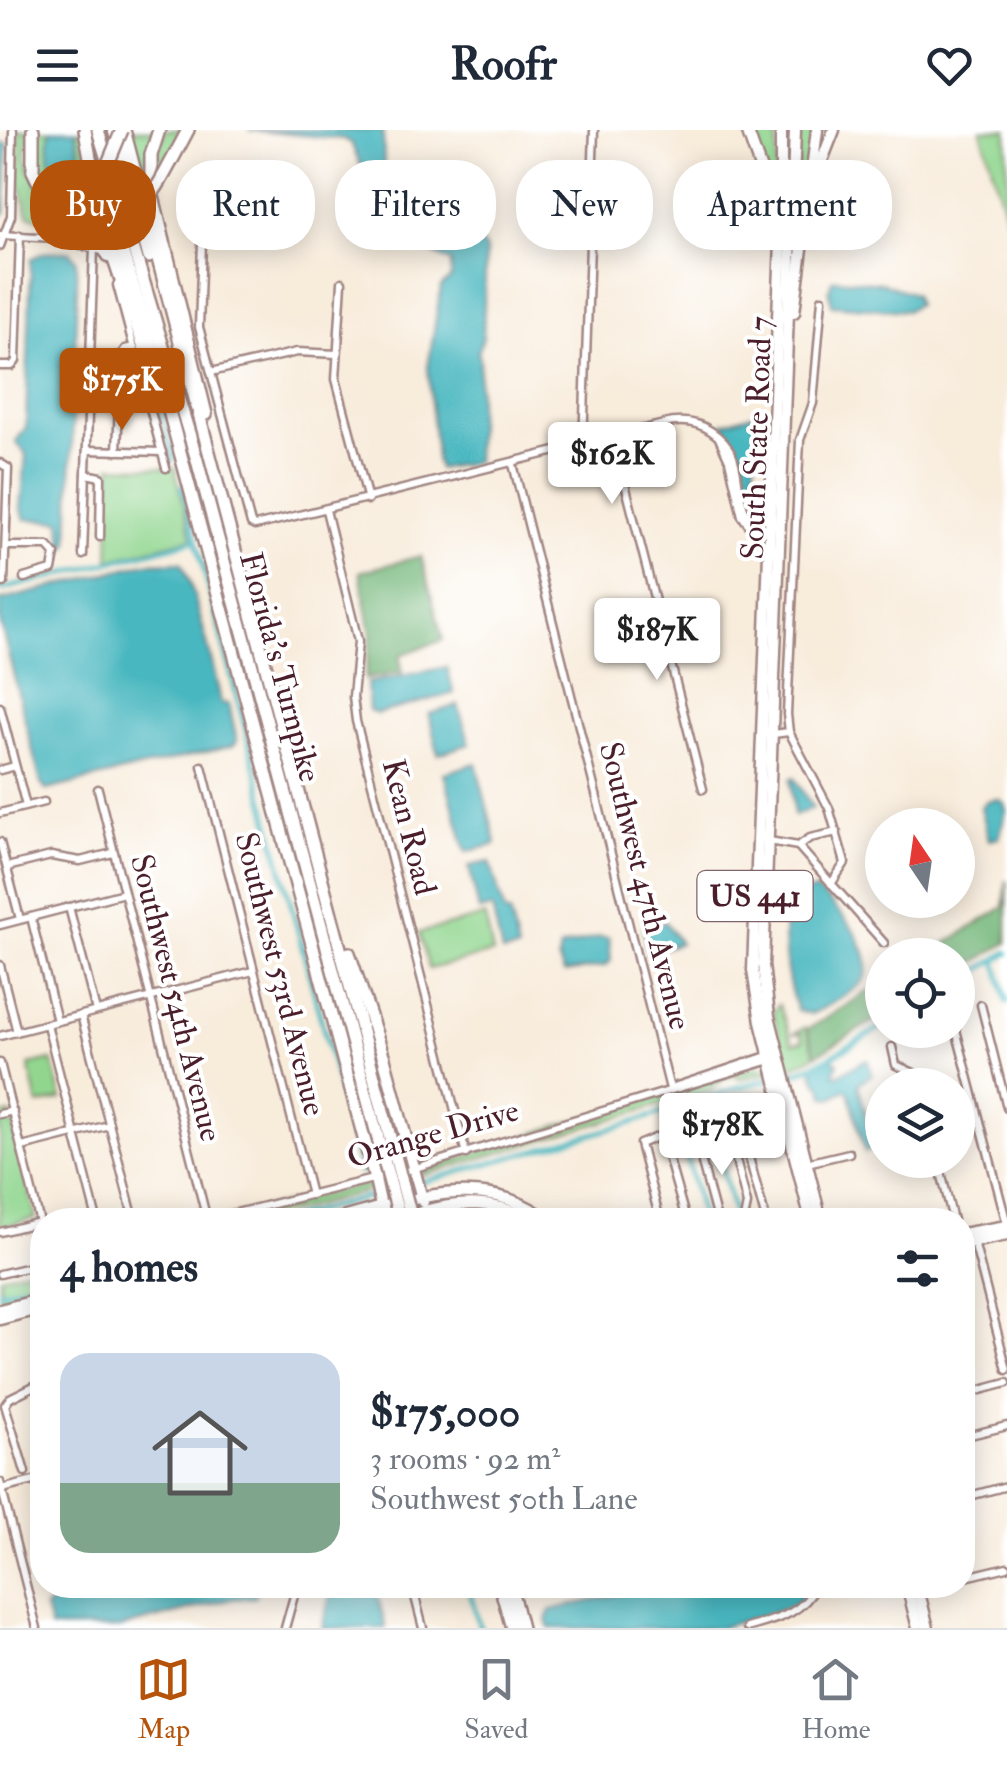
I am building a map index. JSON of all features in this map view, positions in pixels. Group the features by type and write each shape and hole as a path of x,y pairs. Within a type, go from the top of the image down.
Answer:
{"highway":[{"path":"33,130 34,172 44,192 76,216 105,219 124,214 143,202 187,133"},
{"path":"85,130 103,228 180,458"},
{"name":"Florida's Turnpike","path":"98,130 155,314 363,1059 408,1208"},
{"path":"112,130 155,314"},
{"path":"112,130 153,273 182,350"},
{"path":"123,130 108,161 106,200 206,519 217,536"},
{"name":"Florida's Turnpike","path":"123,130 325,885 397,1208"},
{"path":"159,130 151,155 151,188 200,383 217,478"},
{"path":"146,325 376,1183"},
{"path":"325,885 384,1058 416,1173"},
{"path":"504,1598 512,1628"},
{"path":"513,1598 521,1628"}],"main road":[{"path":"747,130 769,192 780,273"},
{"name":"South State Road 7","path":"766,734 774,643 770,512 780,273 781,130"},
{"name":"South State Road 7","path":"775,1061 762,957 766,629 784,382 795,130"},
{"path":"813,160 817,130"},
{"path":"822,160 834,130"},
{"path":"784,382 800,250"},
{"path":"766,629 774,643"},
{"name":"South State Road 7","path":"762,840 754,942 755,996 818,1208"},
{"path":"754,942 762,957"},
{"name":"South State Road 7","path":"782,1086 808,1208"},
{"path":"793,1150 806,1163"},
{"path":"416,1173 424,1208"},
{"path":"376,1183 384,1208"},
{"path":"370,1208 421,1194 447,1192 484,1194 527,1208"},
{"path":"443,1208 476,1203 500,1208"},
{"path":"975,1231 1007,1225"},
{"path":"975,1242 1007,1235"},
{"path":"0,1310 30,1302"},
{"path":"0,1319 30,1311"},
{"path":"915,1598 918,1628"},
{"path":"918,1598 928,1628"}],"street":[{"path":"0,246 12,206 15,130"},
{"path":"2,235 13,217 15,130"},
{"path":"582,445 594,130"},
{"path":"2,235 30,236"},
{"path":"0,366 16,365 20,235"},
{"path":"83,555 94,250"},
{"path":"100,250 105,252 134,347 166,468"},
{"path":"202,250 199,326 252,524 256,526 688,422 709,429 730,448 746,511 753,522 772,531"},
{"path":"342,282 336,379 368,500"},
{"path":"822,298 813,403 800,440 789,732 830,808 837,832 844,863 830,884"},
{"path":"117,451 121,355 125,349 134,347"},
{"path":"210,372 298,352 337,354"},
{"path":"613,437 703,790"},
{"path":"719,437 746,523 759,532 772,531"},
{"path":"86,450 162,452"},
{"path":"3,464 4,583"},
{"name":"Southwest 47th Avenue","path":"513,464 670,1088"},
{"path":"732,471 739,477"},
{"path":"86,474 102,477 100,537"},
{"name":"Kean Road","path":"326,510 358,641 356,721 466,1154"},
{"path":"746,511 756,518 770,512"},
{"path":"6,546 48,546 55,554 52,570 24,578"},
{"path":"0,707 26,806"},
{"path":"766,734 789,732"},
{"path":"0,770 15,766"},
{"name":"Southwest 53rd Avenue","path":"202,766 311,1195"},
{"name":"Southwest 54th Avenue","path":"98,789 205,1208"},
{"path":"0,813 44,802"},
{"path":"798,846 810,838 837,832"},
{"path":"762,840 798,846 879,938"},
{"path":"0,842 20,919"},
{"path":"7,867 51,856 80,861 114,853"},
{"path":"0,924 124,893"},
{"path":"69,907 96,1011"},
{"path":"31,917 58,1021"},
{"path":"0,965 17,1032"},
{"path":"0,1036 253,971"},
{"path":"981,1005 1007,1108"},
{"path":"81,1015 131,1208"},
{"path":"47,1025 94,1208"},
{"path":"961,1048 1007,1225"},
{"name":"Orange Drive","path":"670,1088 722,1069 775,1061"},
{"name":"Orange Drive","path":"257,1208 416,1173 670,1088 775,1061"},
{"path":"0,1062 37,1208"},
{"path":"716,1077 722,1069"},
{"path":"0,1114 13,1111"},
{"path":"22,1147 109,1125"},
{"path":"657,1208 640,1144 664,1136 683,1208"},
{"path":"730,1140 746,1208"},
{"path":"747,1150 763,1208"},
{"path":"806,1163 849,1153"},
{"path":"702,1163 714,1208"},
{"path":"942,1178 950,1208"},
{"path":"0,1232 30,1228"},
{"path":"975,1266 1007,1370"},
{"path":"0,1274 30,1267"},
{"path":"975,1392 1007,1383"},
{"path":"26,1472 6,1402 30,1389"},
{"path":"975,1434 1007,1426"},
{"path":"30,1481 1,1486 37,1628"},
{"path":"975,1495 1007,1486"},
{"path":"975,1575 1007,1567"},
{"path":"285,1628 293,1598"},
{"path":"415,1598 423,1628"},
{"path":"746,1628 789,1616 808,1598"}],"green space":[{"path":"19,130 29,130 26,153 29,172 30,167 30,216 19,181"},
{"path":"37,130 50,130 50,153 55,160 31,160"},
{"path":"76,130 82,130 88,160 81,160"},
{"path":"130,130 154,130 148,160 138,160"},
{"path":"165,130 184,130 156,180"},
{"path":"750,130 777,130 777,160 759,160"},
{"path":"799,130 814,130 810,160 798,160"},
{"path":"981,130 1007,130 1007,220"},
{"path":"111,466 175,468 192,538 109,560"},
{"path":"421,556 443,640 400,655 402,672 365,679 371,634 360,572"},
{"path":"1007,880 1007,943 975,962 975,938 954,938 1004,907"},
{"path":"485,916 493,953 429,969 419,933"},
{"path":"865,994 865,1026 816,1055 807,1030"},
{"path":"779,1005 793,1043 803,1041 801,1033 793,1034 806,1027 816,1055 790,1068 773,1011"},
{"path":"52,1060 62,1099 38,1105 29,1065"},
{"path":"756,1067 767,1069 768,1073 739,1079 735,1075 711,1090 420,1176 424,1170 553,1127"},
{"path":"10,1114 34,1208 30,1208 30,1220 0,1227 0,1116"},
{"path":"368,1184 374,1189 303,1208 267,1208"},
{"path":"30,1268 30,1298 0,1306 0,1276"}],"water":[{"path":"50,130 76,130 81,160 50,160"},
{"path":"249,130 383,130 384,160 358,160 351,143"},
{"path":"0,144 8,144 5,213 0,213"},
{"path":"427,250 486,250 475,462 439,469 428,367 441,287 451,278 451,262"},
{"path":"70,251 76,260 77,287 66,548 61,521 25,519 21,508 26,454 16,442 26,427 31,259 43,253"},
{"path":"832,280 882,283 914,294 917,304 906,311 832,305 829,291"},
{"path":"753,414 757,420 751,490 740,451 723,423"},
{"path":"181,562 197,606 221,703 229,704 237,741 233,746 46,790 41,784 0,621 0,601 145,563"},
{"path":"447,667 454,693 377,714 369,711 367,683"},
{"path":"458,705 470,744 438,754 429,714"},
{"path":"476,763 496,842 466,852 444,773"},
{"path":"794,777 813,808 794,816 791,779"},
{"path":"998,799 1006,811 999,838 989,840 981,807"},
{"path":"490,862 505,913 510,913 518,950 502,953 492,908 479,911 469,866"},
{"path":"815,890 852,929 865,955 865,978 856,988 811,1014 797,1010 787,968 785,919 795,897"},
{"path":"665,922 680,943 647,953 643,927"},
{"path":"609,938 611,961 605,966 564,973 558,959 560,948"},
{"path":"833,1058 838,1063 834,1074 837,1075 867,1059 870,1068 865,1068 865,1079 859,1083 865,1110 865,1152 849,1092 825,1097 811,1066"},
{"path":"55,1598 244,1598 119,1628 50,1628 45,1608"},
{"path":"330,1598 378,1598 386,1628 322,1628"},
{"path":"602,1598 801,1598 795,1606 718,1628 550,1628 550,1610"}],"waterway":[{"path":"159,406 174,460"},
{"path":"182,486 361,1173"},
{"path":"0,590 196,540"},
{"path":"975,973 1007,953"},
{"path":"996,960 1007,1002"},
{"path":"735,1088 796,1073 865,1037"},
{"path":"416,1184 635,1122 735,1088"},
{"path":"705,1099 715,1113 712,1129 732,1208"},
{"path":"716,1114 732,1126 750,1127 764,1121 769,1105"},
{"path":"675,1109 699,1208"},
{"path":"328,1208 391,1191"},
{"path":"0,1292 30,1284"},
{"path":"472,1598 480,1628"}]}
